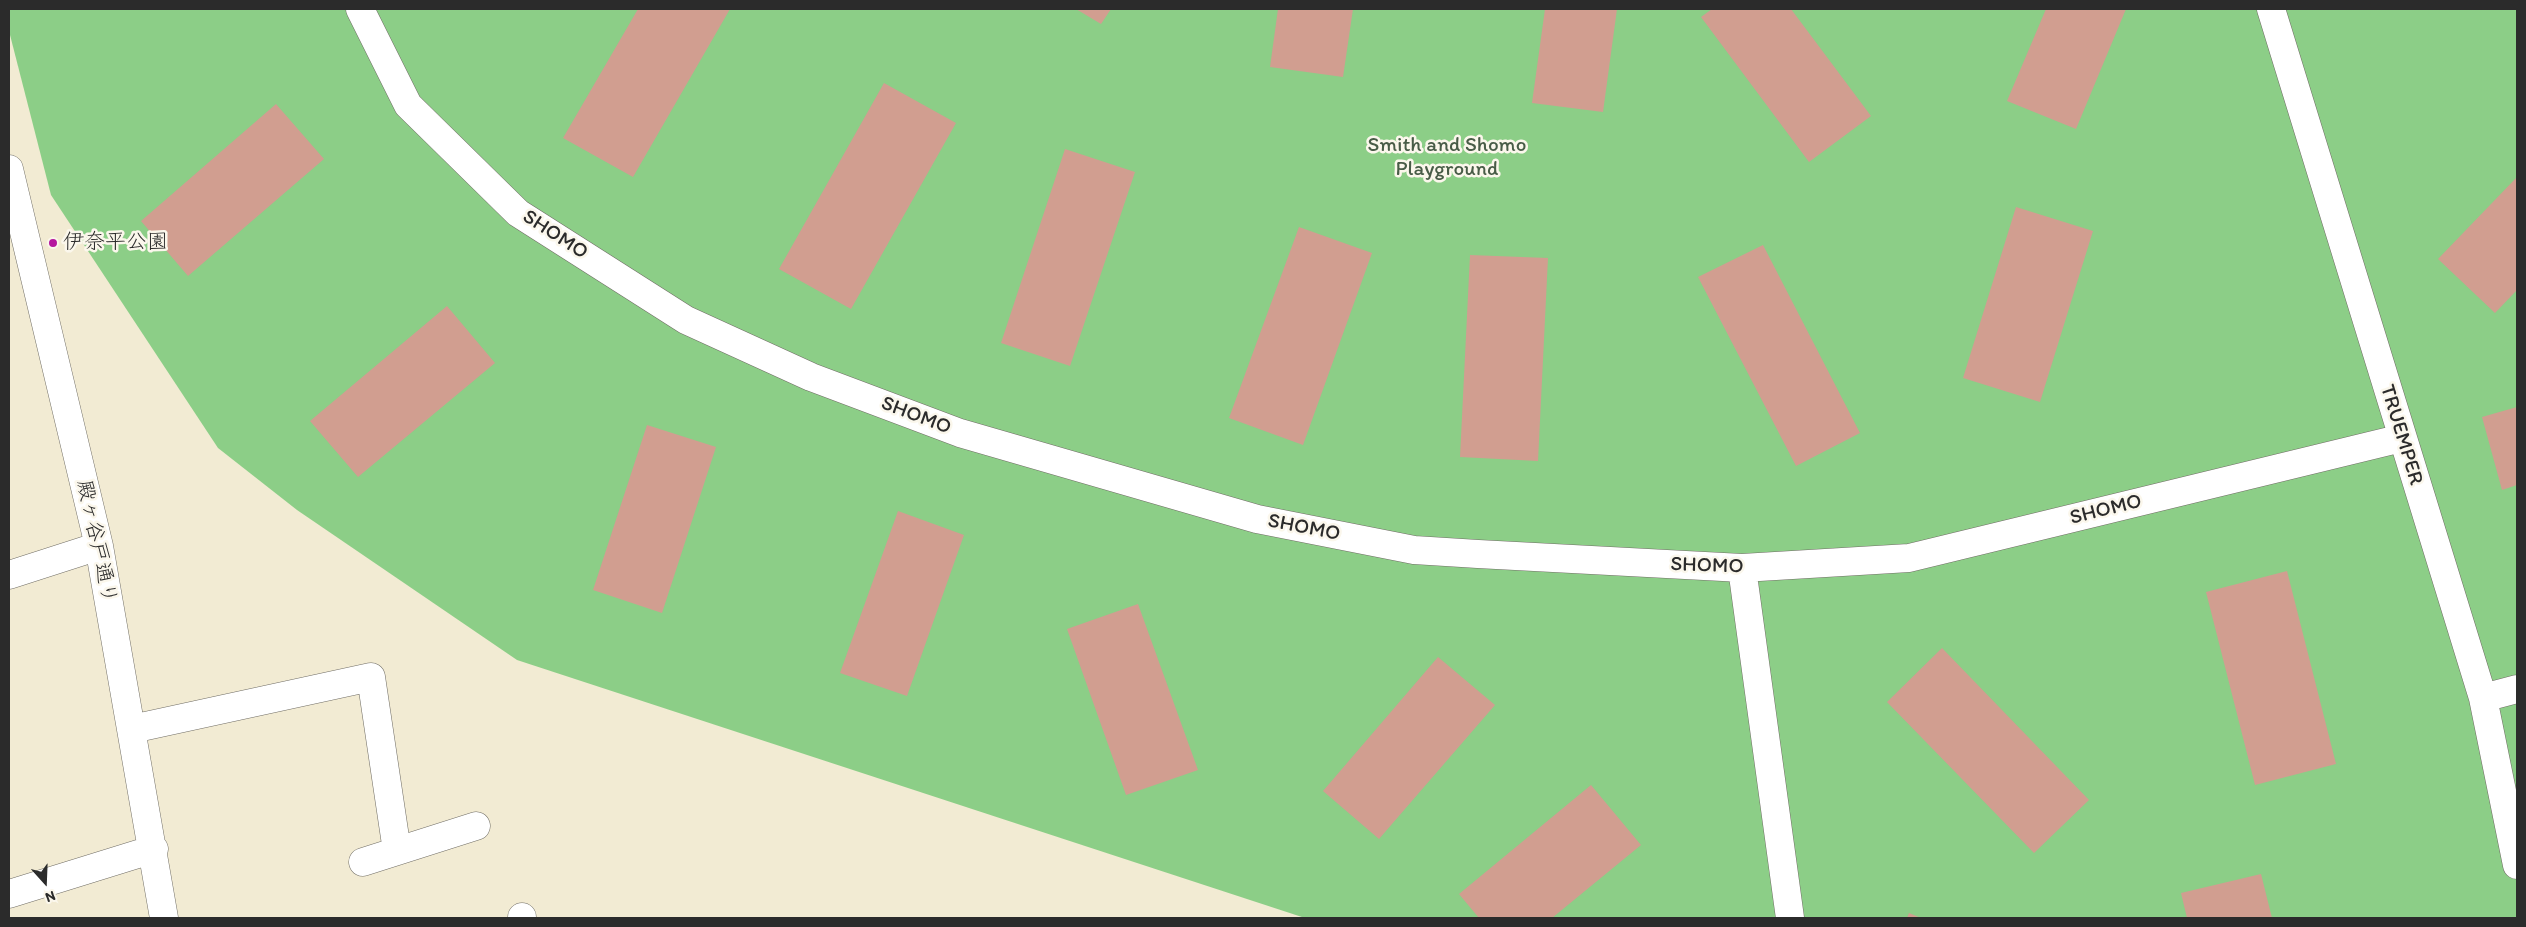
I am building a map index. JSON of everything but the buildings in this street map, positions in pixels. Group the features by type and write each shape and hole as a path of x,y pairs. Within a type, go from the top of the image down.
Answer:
{"street":[{"name":"SHOMO","path":"360,9 408,105 518,213 686,320 811,377 960,433 1264,521 1414,550 1742,568 1910,558 2402,438"},
{"name":"TRUEMPER","path":"2271,9 2483,698 2517,865"},
{"name":"殿ヶ谷戸通り","path":"9,169 99,546 154,849 164,918"},
{"path":"9,574 99,546"},
{"path":"1742,568 1790,918"},
{"path":"132,729 370,677 397,851"},
{"path":"2483,698 2517,689"},
{"path":"364,862 476,826"},
{"path":"9,894 154,849"}],"green space":[{"name":"Smith and Shomo Playground","path":"9,9 2517,9 2517,918 1305,918 517,660 297,510 218,448 51,195 9,31"}],"place":[{"name":"伊奈平公園","path":"53,243"}]}
